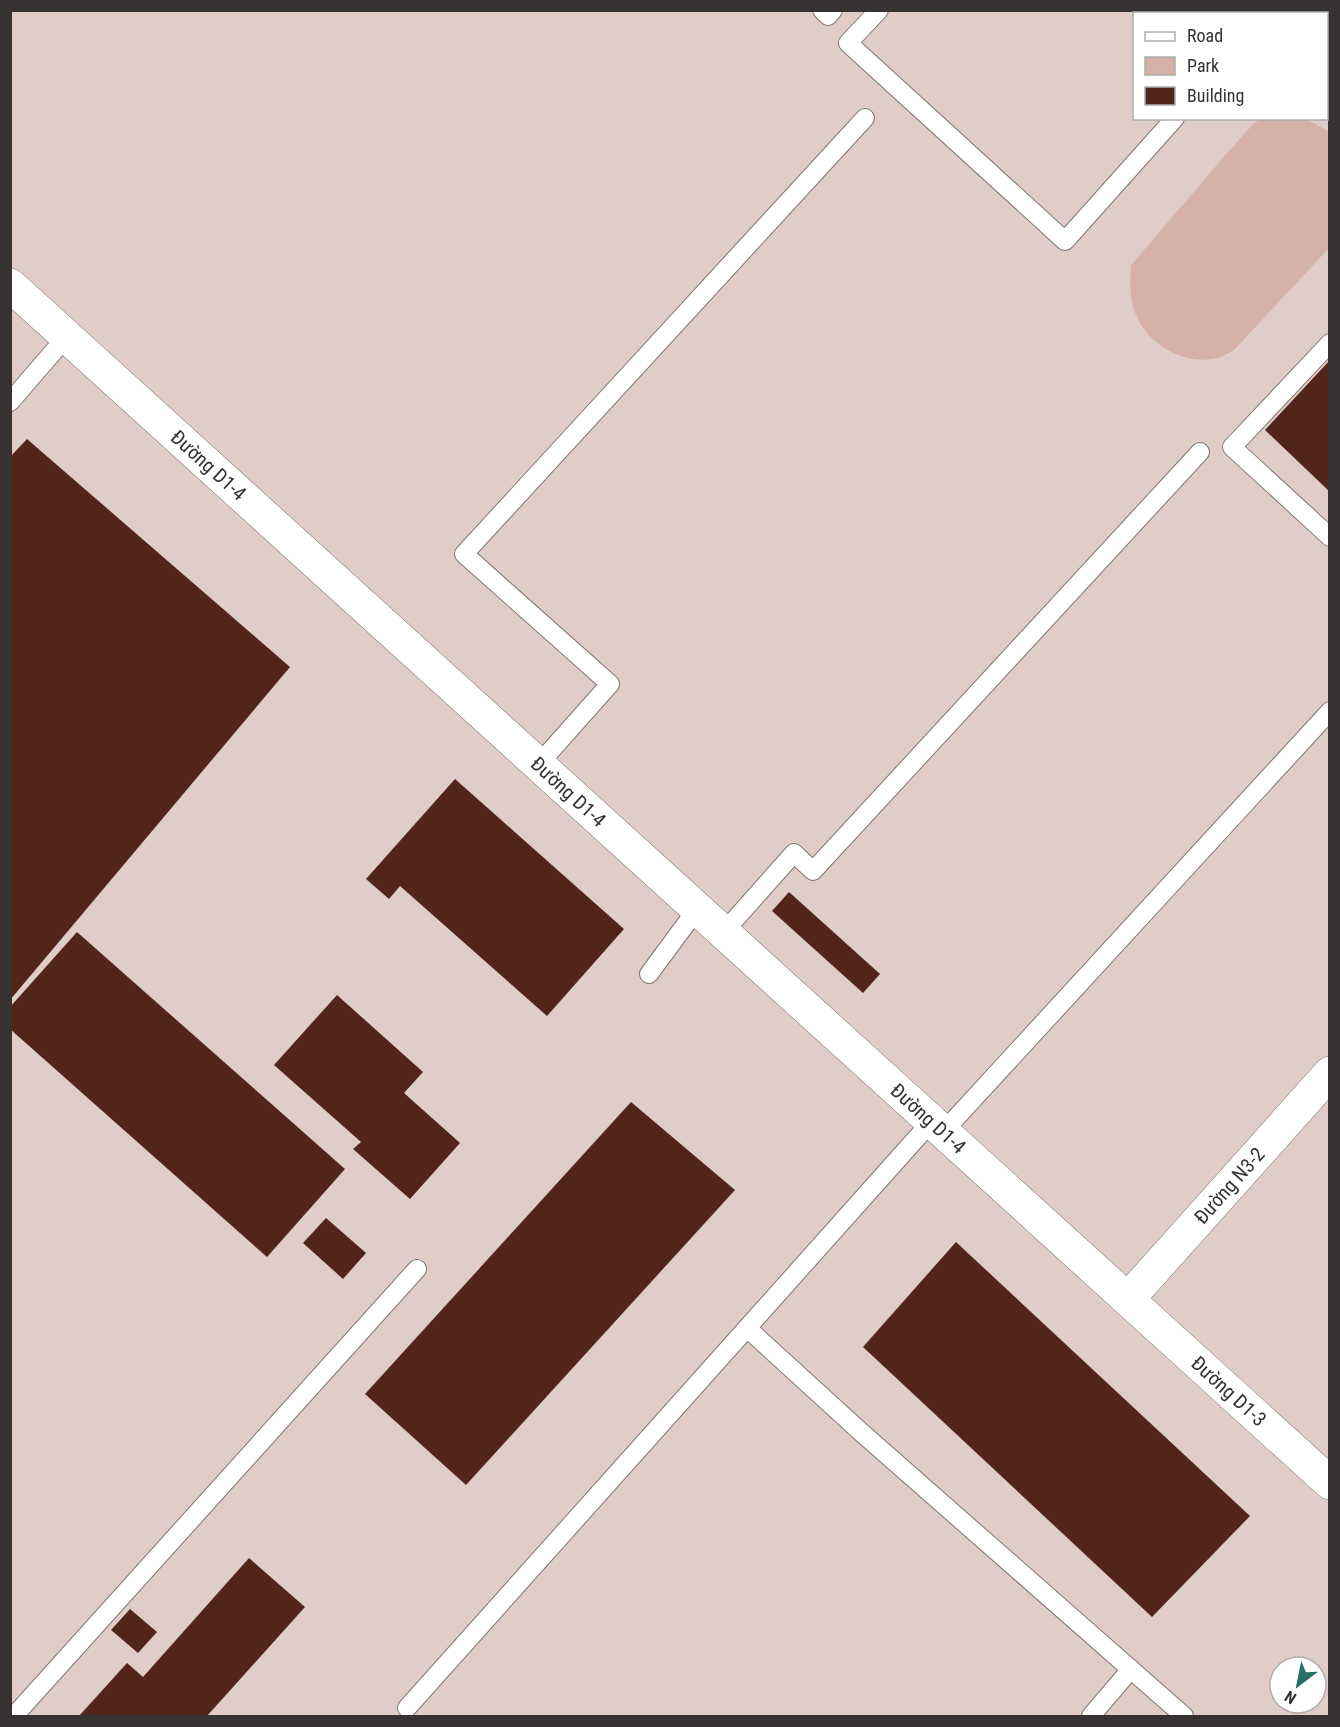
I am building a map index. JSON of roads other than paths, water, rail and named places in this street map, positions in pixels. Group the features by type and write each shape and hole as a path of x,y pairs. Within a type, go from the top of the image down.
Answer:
{"street":[{"name":"Đường D1-4","path":"10,285 1128,1299"},
{"name":"Đường N3-2","path":"1128,1299 1329,1073"},
{"name":"Đường D1-3","path":"1128,1299 1329,1483"}],"lane":[{"path":"822,10 828,16 833,10"},
{"path":"879,10 848,44 1065,241 1173,120"},
{"path":"538,765 610,684 464,554 866,118"},
{"path":"10,402 67,336"},
{"path":"1329,343 1232,447 1329,537"},
{"path":"723,933 794,853 813,871 1200,452"},
{"path":"407,1708 747,1328 1329,711"},
{"path":"649,974 697,909"},
{"path":"14,1716 417,1269"},
{"path":"747,1328 862,1433 1184,1716"},
{"path":"1091,1716 1131,1669"}]}
